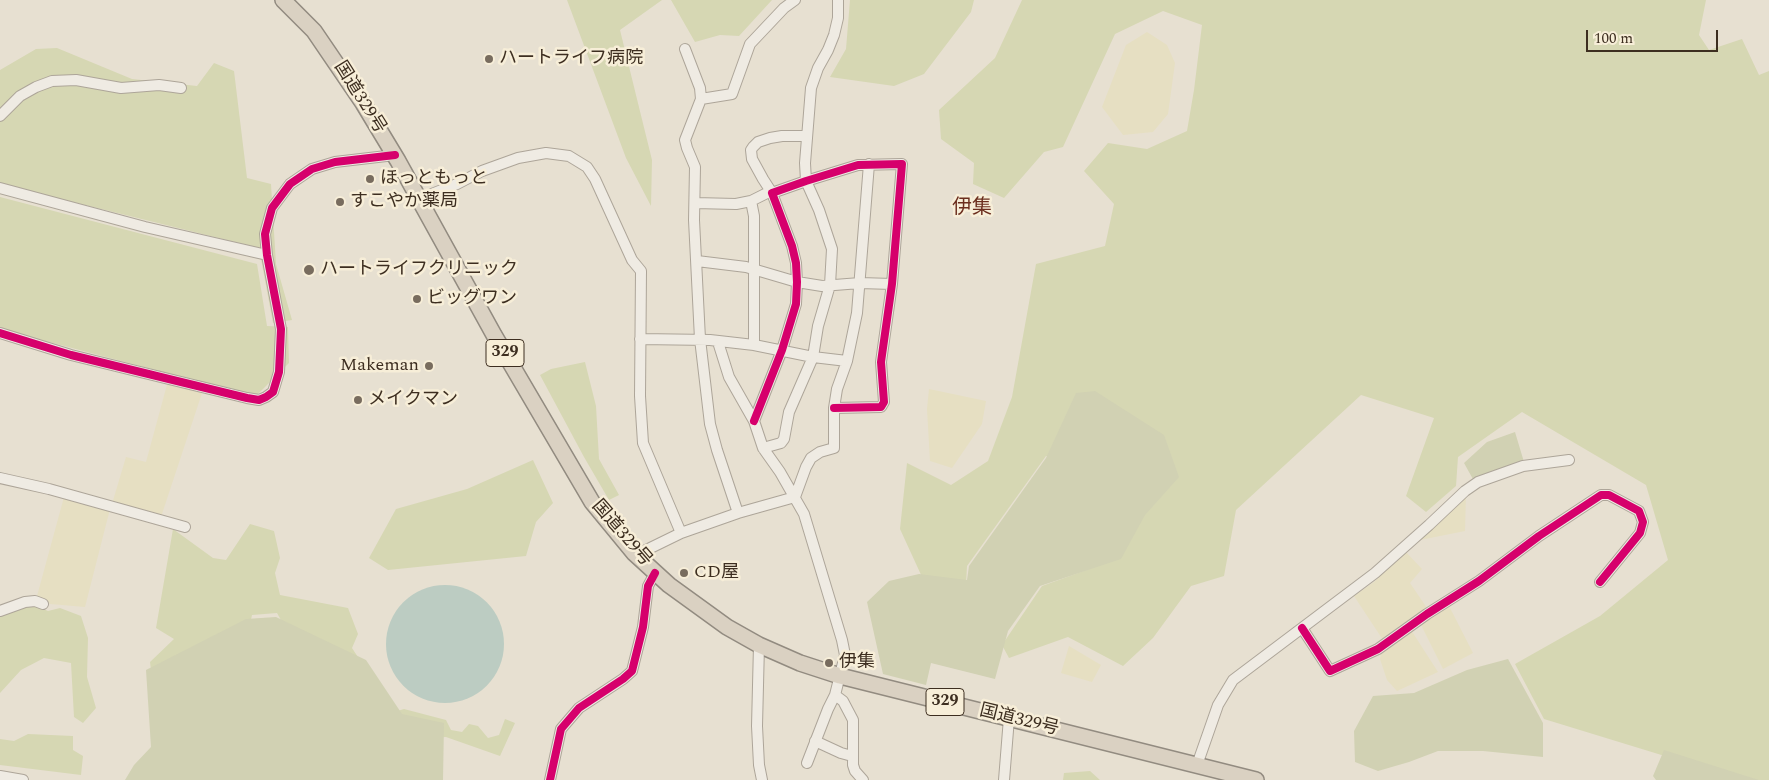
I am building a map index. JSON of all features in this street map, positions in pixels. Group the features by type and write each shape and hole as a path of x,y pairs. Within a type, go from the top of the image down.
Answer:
{"highway":[{"name":"国道329号","path":"283,0 314,31 328,49 395,156 494,335 587,493 613,529 655,573 727,627 759,645 800,663 840,676 1256,780"}],"street":[{"path":"701,99 732,94 750,44 784,8 795,0"},
{"path":"763,448 781,443 784,439 789,412 813,357 818,326 830,285 832,249 819,210 806,180 806,136 811,88 818,68 834,35 838,18 838,0"},
{"path":"685,49 700,88 701,99 685,140 695,167 694,220 700,339 710,424 716,450 738,513"},
{"path":"0,116 20,96 52,81 76,80 121,88 159,86 181,88"},
{"path":"754,421 782,350 796,304 797,282 796,263 792,246 772,192 752,159 751,150 758,142 770,138 806,136"},
{"path":"419,199 457,184 482,171 518,158 546,153 569,156 587,167 595,179 632,260 641,271 642,443 681,533"},
{"path":"0,334 71,355 212,390 259,400 266,398 273,392 279,372 281,329 267,255 265,234 272,208 290,184 312,169 334,162 395,156"},
{"path":"795,497 811,458 820,452 834,448 834,408 837,389 847,361 857,313 869,164"},
{"path":"695,203 736,204 751,201 806,180 858,165 902,164 892,284 881,362 884,402 881,407 834,408"},
{"path":"0,188 145,227 267,255"},
{"path":"751,201 754,216 754,345"},
{"path":"697,261 753,269 797,282 822,286 860,283 892,284"},
{"path":"640,339 700,339 754,345 813,357 847,361"},
{"path":"718,342 729,377 754,421 763,448 804,514 845,654 835,695 807,763"},
{"path":"1197,765 1218,705 1232,680 1375,573 1465,491 1478,482 1523,466 1569,460"},
{"path":"0,478 49,489 185,527"},
{"path":"1302,628 1330,670 1378,649 1478,581 1539,536 1601,495 1609,495 1639,510 1643,522 1640,533 1600,582"},
{"path":"636,555 681,533 738,513 795,497"},
{"path":"550,780 561,729 579,708 624,679 632,671 643,627 648,586 655,573"},
{"path":"0,611 25,602 35,601 43,604"},
{"path":"759,645 757,726 759,764 762,780"},
{"path":"835,695 843,701 853,720 852,756 855,771 863,780"},
{"path":"1004,780 1009,718"},
{"path":"815,741 852,756"},
{"path":"0,776 23,780"}],"shaded area":[{"path":"1147,32 1167,45 1175,63 1168,114 1153,132 1123,135 1102,107 1126,45"},
{"path":"168,381 203,390 161,517 112,504 126,457 146,462"},
{"path":"929,389 986,401 982,424 952,468 930,461 927,409"},
{"path":"1466,494 1465,531 1420,540 1419,538"},
{"path":"64,497 110,509 85,607 50,604 37,596"},
{"path":"1405,551 1422,569 1410,583 1427,608 1383,640 1354,596 1374,582"},
{"path":"445,585 457,586 468,590 487,602 499,621 503,632 503,656 499,667 487,686 468,698 457,702 445,703 433,702 422,698 403,686 391,667 387,656 386,644 387,632 391,621 403,602 422,590 433,586"},
{"path":"1449,606 1473,653 1443,669 1420,623"},
{"path":"1411,630 1438,672 1397,691 1387,680 1380,659 1381,651"},
{"path":"1069,646 1101,665 1092,682 1061,673"}],"green space":[{"path":"567,0 662,0 620,30 652,160 651,206 626,158"},
{"path":"671,0 772,0 739,36 720,35 695,42"},
{"path":"850,0 974,0 971,12 924,74 894,86 830,77 846,49"},
{"path":"1022,0 1706,0 1699,35 1709,50 1742,39 1759,75 1769,71 1769,780 1743,780 1544,719 1515,664 1600,616 1668,560 1646,485 1522,412 1458,457 1456,486 1426,512 1406,496 1434,418 1361,395 1236,510 1224,576 1191,586 1153,638 1123,666 1068,637 1009,658 1002,645 1042,586 1092,568 1080,461 1046,456 967,566 964,622 928,590 900,529 907,463 951,485 988,461 1012,397 1036,264 1105,246 1114,204 1084,171 1108,143 1147,149 1187,131 1194,90 1202,25 1163,11 1115,34 1063,147 1044,152 1004,198 973,184 974,163 941,139 939,110 995,58"},
{"path":"57,48 132,79 197,86 214,63 234,71 247,178 271,184 276,264 292,320 273,323 259,248 0,184 0,70 36,49"},
{"path":"0,197 257,264 267,326 288,327 289,363 257,395 212,385 0,329"},
{"path":"585,362 596,406 599,459 619,495 609,500 540,375 551,369"},
{"path":"1095,391 1164,435 1179,477 1145,515 1121,559 1040,586 1008,631 995,679 931,663 926,685 883,674 867,602 889,581 919,574 967,580 969,566 1046,458 1076,393"},
{"path":"1515,432 1524,462 1474,481 1464,463 1487,442"},
{"path":"533,460 553,503 536,522 526,556 388,570 369,558 396,509 467,489"},
{"path":"250,524 274,531 280,558 275,573 280,595 348,608 358,634 352,648 386,700 295,645 277,613 252,615 246,643 156,711 150,662 174,639 156,628 173,529 213,558 226,560"},
{"path":"32,604 48,611 60,608 81,616 88,638 87,677 96,708 83,723 74,717 71,663 44,658 21,670 0,693 0,616"},
{"path":"276,617 366,660 402,714 444,723 443,780 125,780 134,765 151,747 146,670 246,619"},
{"path":"1508,659 1543,723 1543,757 1483,751 1438,751 1378,771 1355,762 1354,731 1373,696 1414,693 1467,670"},
{"path":"404,709 446,720 451,730 462,732 469,724 478,726 488,738 499,735 505,719 515,723 500,756 446,737 415,738 374,718"},
{"path":"28,734 73,736 73,750 83,756 81,775 0,765 0,739 14,741"},
{"path":"1664,750 1759,780 1656,780 1653,776"},
{"path":"1090,771 1100,780 1063,780 1064,773"}],"cycle path":[{"path":"0,333 71,355 247,398 259,400 266,397 273,392 279,372 281,329 267,255 265,234 272,208 290,184 312,169 335,162 395,155"},
{"path":"754,421 782,350 796,304 796,263 792,246 772,193 858,165 902,164 892,284 881,362 884,402 881,407 834,408"},
{"path":"1302,628 1330,671 1378,649 1427,614 1479,581 1539,536 1601,495 1609,495 1639,511 1643,522 1640,533 1600,582"},
{"path":"550,780 561,729 579,708 632,671 643,627 648,586 655,573"}],"place":[{"name":"ハートライフ病院","path":"489,59"},
{"name":"ほっともっと","path":"370,179"},
{"name":"すこやか薬局","path":"340,202"},
{"name":"ハートライフクリニック","path":"309,270"},
{"name":"ビッグワン","path":"417,299"},
{"name":"Makeman","path":"429,366"},
{"name":"メイクマン","path":"358,400"},
{"name":"CD屋","path":"684,573"},
{"name":"伊集","path":"829,663"}],"district":[{"name":"伊集","path":"972,209"}]}
